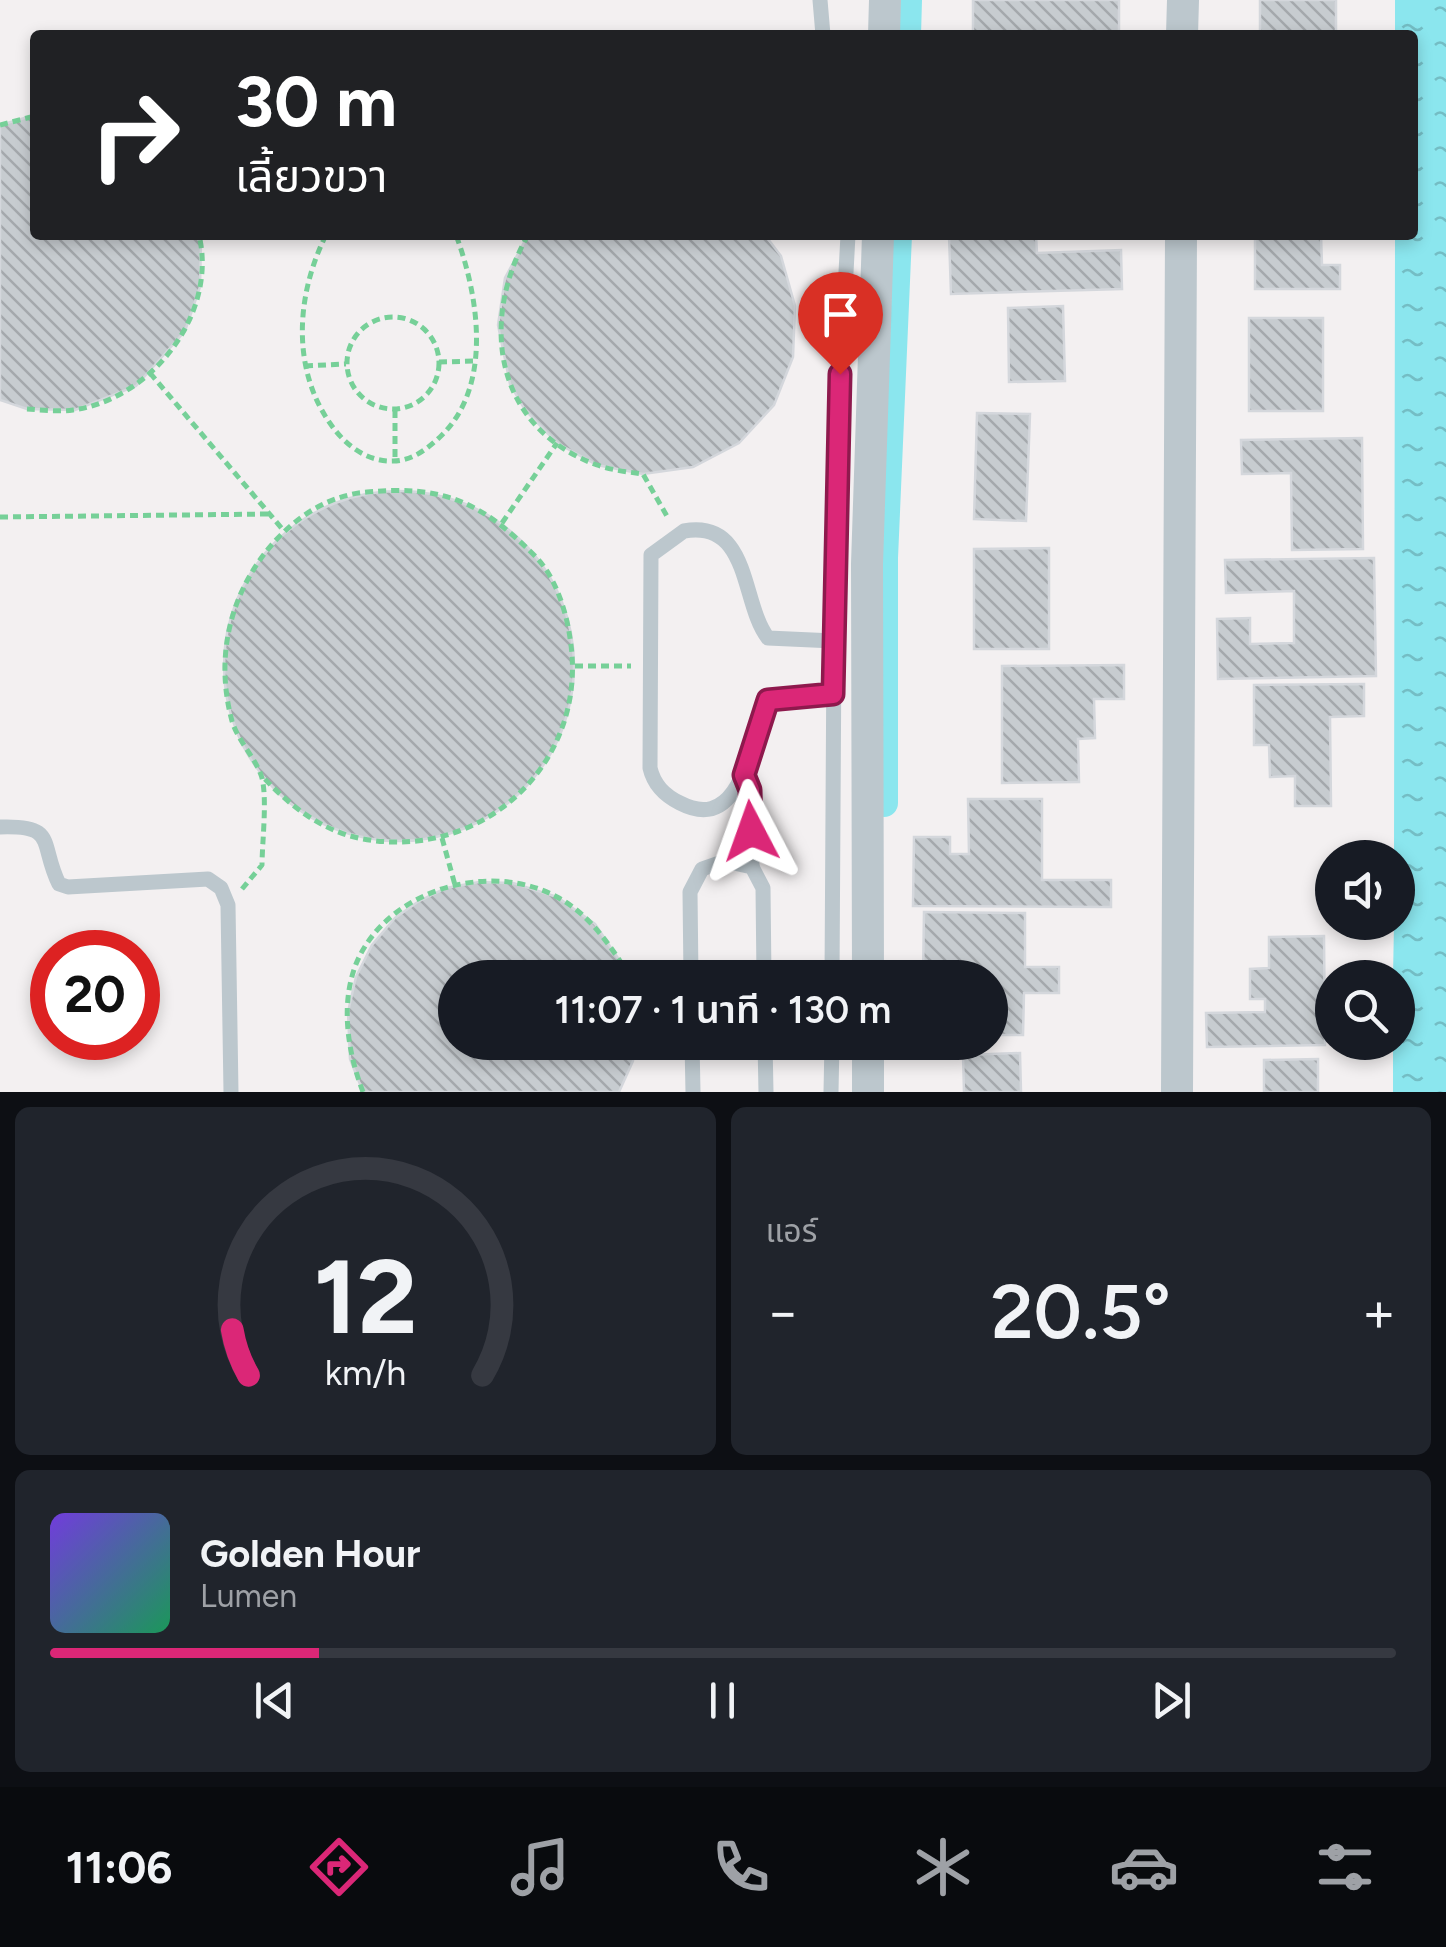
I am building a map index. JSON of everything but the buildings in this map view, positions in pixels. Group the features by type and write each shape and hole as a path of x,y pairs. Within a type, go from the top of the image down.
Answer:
{"street":[{"path":"884,30 885,0"},
{"path":"1182,0 1182,30"},
{"path":"868,960 867,564 878,240"},
{"path":"1177,1092 1181,240"},
{"path":"868,1060 868,1092"}],"lane":[{"path":"820,0 823,30"},
{"path":"832,960 834,478 848,240"},
{"path":"833,694 768,700 744,775 722,800 705,808 681,804 661,790 650,768 649,562 656,548 677,534 701,530 719,537 732,550 768,638 834,641"},
{"path":"744,775 751,795 752,867 763,888 764,960"},
{"path":"0,826 30,826 39,831 49,844 58,884 208,879 221,888 228,905 230,1092"},
{"path":"691,960 690,892 694,879 702,870 725,860 752,867"},
{"path":"692,1060 693,1092"},
{"path":"766,1060 766,1092"},
{"path":"831,1092 832,1060"}],"path":[{"path":"0,125 30,117"},
{"path":"27,409 74,410 136,386 150,373 185,331 200,287 199,240"},
{"path":"324,240 307,294 302,330 312,398 341,438 361,453 395,461 418,454 449,428 468,394 475,361 472,294 457,240"},
{"path":"525,240 506,278 498,325 502,371 525,410 557,443 597,466 643,474 677,534"},
{"path":"399,316 427,331 439,362 432,388 422,400 395,410 367,402 349,379 346,364 356,334 383,317 399,316"},
{"path":"439,362 475,361"},
{"path":"305,366 346,364"},
{"path":"150,373 284,531"},
{"path":"395,410 395,461"},
{"path":"502,523 557,443"},
{"path":"400,489 454,496 502,523 541,562 558,595 566,611 574,666 564,727 533,780 485,820 442,838 365,839 335,830 283,798 262,776 232,722 224,662 233,607 256,557 296,518 346,494 400,489"},
{"path":"0,517 269,514"},
{"path":"574,666 649,666"},
{"path":"228,905 262,865 262,776"},
{"path":"442,838 455,885"},
{"path":"364,1092 350,1059 348,1012 356,964 383,924 421,895 467,881 513,883 557,896 595,924 619,960"}],"water":[{"path":"1395,0 1446,0 1446,1092 1393,1092 1393,1060 1415,1060 1415,960 1393,960 1394,940 1415,940 1415,840 1394,840 1395,240 1418,240 1418,30 1395,30"}],"waterway":[{"path":"907,30 908,0"},
{"path":"884,803 884,558 898,240"}],"route":[{"path":"751,831 750,790 744,775 768,700 776,696 833,694 834,478 840,374"}]}
